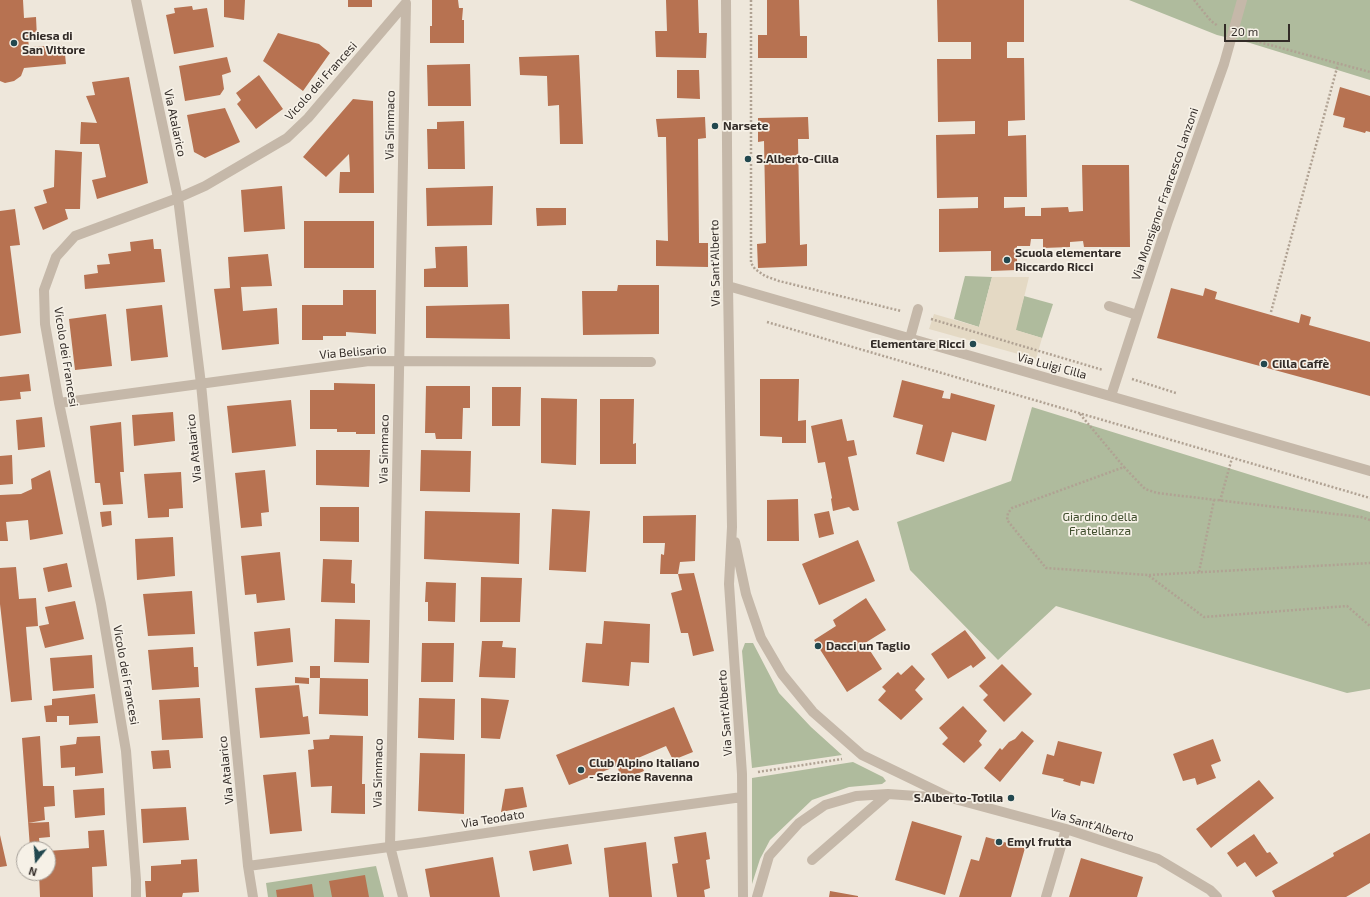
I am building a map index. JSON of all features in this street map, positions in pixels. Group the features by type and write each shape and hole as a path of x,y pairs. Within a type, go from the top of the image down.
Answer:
{"street":[{"name":"Via Atalarico","path":"136,0 178,198 201,384 248,866 253,897"},
{"name":"Via Sant'Alberto","path":"726,0 728,286 732,527 729,584 742,774 743,897"},
{"name":"Via Monsignor Francesco Lanzoni","path":"1111,396 1168,221 1224,64 1242,0"},
{"name":"Vicolo dei Francesi","path":"136,897 126,751 101,604 59,403 45,324 44,290 56,257 75,236 178,198 205,186 287,138 308,118 406,2"},
{"name":"Via Simmaco","path":"403,897 390,846 406,2"},
{"name":"Via Luigi Cilla","path":"728,286 1370,471"},
{"path":"1109,306 1137,315"},
{"path":"910,338 917,312"},
{"name":"Via Belisario","path":"59,403 369,361 651,362"},
{"name":"Via Sant'Alberto","path":"732,527 746,594 761,638 782,674 813,712 862,755 951,798 1066,829 1158,859 1210,890 1217,897"},
{"name":"Via Sant'Alberto","path":"757,897 769,856 799,823 825,805 856,796 888,794 951,798"},
{"path":"812,860 888,794"},
{"name":"Via Teodato","path":"248,866 742,797"},
{"path":"1046,897 1066,829"}],"path":[{"path":"751,0 751,263 755,269 765,276 779,281 917,312 1176,393"},
{"path":"1194,0 1211,21 1233,35 1370,72"},
{"path":"1271,312 1338,64"},
{"path":"766,322 1370,498"},
{"path":"1080,414 1124,467 1145,489 1157,493 1361,517 1370,520"},
{"path":"1220,501 1232,458"},
{"path":"1124,467 1012,508 1008,513 1007,520 1046,568 1148,575 1370,563"},
{"path":"1199,572 1214,500"},
{"path":"1148,575 1204,618 1347,606 1370,626"},
{"path":"742,774 862,755"}],"green space":[{"path":"1129,0 1370,0 1370,80 1250,43 1217,35"},
{"path":"965,276 992,277 979,327 954,319"},
{"path":"1024,296 1053,304 1042,338 1015,330"},
{"name":"Giardino della Fratellanza","path":"1032,407 1370,512 1370,689 1347,693 1056,606 998,660 910,570 897,522 1011,481"},
{"path":"745,643 753,643 779,693 811,727 842,755 752,768 742,651"},
{"path":"853,762 883,777 886,781 882,784 849,787 812,800 770,840 760,859 752,884 752,778"},
{"path":"376,866 384,897 268,897 266,883"}],"shaded area":[{"path":"992,277 1029,277 1016,330 1042,338 1036,359 929,329 934,314 979,327"}],"building":[{"name":"Chiesa di San Vittore","path":"0,0 23,0 24,18 36,17 37,38 28,39 29,47 64,45 66,64 24,68 21,76 14,81 5,83 0,81"},
{"path":"224,0 245,0 244,20 224,17"},
{"path":"348,0 372,0 372,7 348,7"},
{"path":"432,0 458,0 459,8 463,8 462,20 464,20 464,43 430,43 430,26 432,26"},
{"path":"666,0 698,0 699,33 707,33 706,58 656,57 655,31 667,31"},
{"path":"767,0 799,0 800,36 807,36 807,58 758,58 758,35 767,35"},
{"path":"937,0 1024,0 1024,42 1007,42 1007,58 1024,58 1025,120 1008,121 1008,136 1026,135 1027,197 1004,197 1004,208 1025,207 1025,216 1041,216 1041,208 1068,207 1069,212 1083,211 1082,165 1129,165 1130,247 1084,247 1083,241 1070,242 1070,247 1043,248 1043,239 1031,239 1030,246 1017,246 1017,270 991,271 991,251 939,252 939,209 978,208 978,197 937,198 936,135 975,134 975,121 938,122 937,59 971,59 971,42 938,42"},
{"path":"192,6 193,10 207,8 214,47 174,54 166,15 175,13 174,8"},
{"path":"278,33 319,44 330,53 303,91 263,61"},
{"path":"579,55 583,144 560,144 559,105 548,106 547,76 520,75 519,57"},
{"path":"227,57 231,72 222,75 224,89 220,95 185,101 179,66"},
{"path":"470,64 471,106 428,106 427,65"},
{"path":"677,70 699,70 700,99 677,98"},
{"path":"259,75 283,109 256,129 237,104 241,100 236,93"},
{"path":"129,77 148,183 97,199 92,180 106,177 99,144 80,144 81,122 97,123 86,96 95,95 92,82"},
{"path":"1340,87 1370,96 1370,132 1366,131 1365,133 1343,127 1345,118 1333,115"},
{"path":"353,99 373,101 374,193 339,193 340,172 350,172 349,154 326,177 303,157"},
{"path":"225,108 240,142 205,158 194,152 187,115"},
{"path":"705,117 706,138 698,139 699,243 708,243 708,267 656,266 656,240 668,241 666,137 658,137 656,119"},
{"path":"808,117 809,139 798,139 800,245 807,244 807,266 758,268 757,244 766,243 764,141 758,142 758,118"},
{"path":"464,121 465,169 428,169 427,129 437,129 437,122"},
{"path":"55,150 82,152 80,209 65,209 68,219 43,230 34,207 47,203 43,190 54,187"},
{"path":"282,186 285,229 244,232 241,190"},
{"path":"493,186 492,225 427,226 426,188"},
{"path":"536,208 566,208 566,225 537,226"},
{"path":"15,209 20,245 10,246 21,333 0,336 0,211"},
{"path":"304,221 374,221 374,268 304,268"},
{"path":"153,239 154,249 161,249 165,282 85,289 84,275 98,273 97,265 110,264 108,254 131,251 130,242"},
{"path":"467,246 468,287 424,287 424,269 436,268 435,247"},
{"path":"268,254 272,286 241,287 243,311 277,308 279,344 222,350 214,289 230,288 228,257"},
{"path":"618,285 659,285 659,334 583,335 582,291 617,291"},
{"path":"1171,288 1203,296 1205,288 1217,292 1215,299 1299,323 1301,314 1311,317 1309,325 1370,342 1370,396 1157,338"},
{"path":"343,290 376,290 376,334 346,332 346,336 323,336 323,340 302,340 302,305 343,305"},
{"path":"509,304 510,339 426,338 426,306"},
{"path":"162,305 168,357 131,361 126,309"},
{"path":"106,314 112,366 75,370 69,319"},
{"path":"29,374 31,391 20,392 21,399 0,401 0,377"},
{"path":"760,379 799,379 798,421 806,420 806,443 782,443 782,437 760,436"},
{"path":"902,380 944,391 942,398 950,399 951,393 995,405 986,441 952,432 944,462 916,454 923,425 893,417"},
{"path":"334,383 375,384 375,434 337,432 337,429 310,429 310,390 334,390"},
{"path":"426,386 470,386 470,408 463,408 462,439 436,439 435,433 425,433"},
{"path":"492,387 521,387 520,426 492,426"},
{"path":"541,398 577,399 576,465 541,463"},
{"path":"600,399 634,399 633,444 636,443 636,464 600,464"},
{"path":"291,400 296,446 232,453 227,406"},
{"path":"173,412 175,441 134,446 132,415"},
{"path":"42,417 45,447 18,450 16,420"},
{"path":"842,419 847,441 854,440 857,455 848,457 859,510 853,511 849,507 833,511 825,462 818,463 811,426"},
{"path":"121,422 124,472 120,472 123,504 103,505 100,483 95,483 90,426"},
{"path":"316,450 370,450 369,487 316,485"},
{"path":"421,450 471,451 470,492 420,491"},
{"path":"12,455 13,484 0,485 0,456"},
{"path":"50,470 63,534 30,540 28,520 6,522 8,541 0,541 0,495 21,494 32,489 31,479"},
{"path":"265,470 269,512 261,513 262,526 241,528 235,473"},
{"path":"181,472 183,508 169,509 169,517 148,518 144,474"},
{"path":"798,499 799,541 767,541 767,500"},
{"path":"320,507 359,507 359,542 320,541"},
{"path":"552,509 590,511 586,572 549,570"},
{"path":"111,511 112,525 102,527 100,512"},
{"path":"425,511 520,513 519,564 424,559"},
{"path":"829,511 834,534 819,538 814,514"},
{"path":"696,515 695,561 680,562 678,574 660,574 661,554 664,555 665,543 643,543 643,516"},
{"path":"173,537 175,576 137,580 135,539"},
{"path":"858,540 875,581 819,605 802,564"},
{"path":"280,552 285,600 257,603 256,594 245,595 241,556"},
{"path":"323,559 352,560 351,583 355,584 355,603 321,602"},
{"path":"67,563 72,587 48,592 43,568"},
{"path":"16,567 19,599 36,598 38,626 26,627 32,700 11,702 0,604 0,568"},
{"path":"694,573 714,651 693,656 688,633 681,633 671,593 682,590 678,574"},
{"path":"481,577 522,578 520,622 480,622"},
{"path":"426,582 456,583 455,622 428,621 428,602 425,602"},
{"path":"192,591 195,634 148,636 143,594"},
{"path":"866,598 886,630 865,643 882,669 847,692 814,640 836,626 833,620"},
{"path":"75,601 84,639 45,648 39,626 49,624 45,607"},
{"path":"335,619 370,620 369,663 334,662"},
{"path":"604,621 650,624 649,663 631,662 629,686 582,682 586,643 602,644"},
{"path":"290,628 293,662 257,666 254,632"},
{"path":"965,630 986,658 973,668 971,665 948,679 931,654"},
{"path":"482,641 503,641 502,647 516,648 515,678 479,677"},
{"path":"422,643 454,643 453,682 421,682"},
{"path":"193,647 194,667 198,667 199,687 152,690 148,650"},
{"path":"92,655 94,688 53,691 50,658"},
{"path":"1002,664 1032,694 1004,722 983,700 988,695 979,686"},
{"path":"912,665 925,679 915,690 923,699 901,720 878,700 886,691 882,687 898,672 901,675"},
{"path":"310,666 320,666 320,678 310,678"},
{"path":"295,677 309,678 309,684 295,683"},
{"path":"320,678 368,679 368,716 319,714"},
{"path":"299,685 303,717 308,716 310,734 260,738 255,688"},
{"path":"95,694 98,723 69,725 69,716 57,716 57,722 46,722 44,706 52,705 52,699"},
{"path":"200,698 203,738 162,740 159,700"},
{"path":"419,698 455,699 454,740 418,738"},
{"path":"481,698 509,700 500,739 481,738"},
{"path":"963,706 987,731 979,741 982,745 964,763 942,744 948,738 939,728"},
{"path":"674,707 693,752 673,760 666,746 638,758 644,771 622,780 617,766 569,785 556,755"},
{"path":"1022,731 1034,741 1000,782 984,768 1000,748 1002,750"},
{"path":"330,735 363,736 362,784 365,784 365,814 331,813 332,786 311,787 308,750 314,749 313,740 329,739"},
{"path":"40,736 43,786 54,786 55,806 44,807 45,820 28,823 22,738"},
{"path":"100,736 103,773 75,776 75,767 61,768 60,746 76,744 77,737"},
{"path":"1213,739 1221,761 1211,765 1216,778 1197,785 1195,778 1183,781 1173,754"},
{"path":"1058,741 1102,752 1094,784 1081,781 1080,786 1063,781 1064,779 1042,774 1047,754 1054,756"},
{"path":"169,750 171,768 153,769 151,751"},
{"path":"420,753 465,754 464,814 418,811"},
{"path":"296,772 302,831 270,834 263,775"},
{"path":"1259,780 1274,798 1211,848 1196,829"},
{"path":"523,787 527,807 501,812 505,789"},
{"path":"104,788 105,815 75,818 73,790"},
{"path":"186,807 189,840 143,843 141,809"},
{"path":"912,821 962,836 945,895 895,880"},
{"path":"49,822 50,837 39,838 39,841 29,841 28,823"},
{"path":"104,830 107,866 92,867 93,897 40,897 39,881 56,881 56,850 89,848 88,831"},
{"path":"706,832 710,859 706,860 710,888 704,890 705,897 677,897 672,864 678,863 674,837"},
{"path":"1370,833 1370,883 1346,897 1275,897 1272,891 1334,856 1333,853"},
{"path":"1254,834 1267,853 1270,852 1278,863 1256,877 1245,862 1237,867 1227,853"},
{"path":"0,835 7,866 0,867"},
{"path":"986,837 1025,848 1011,897 959,897 971,859 979,861"},
{"path":"646,842 652,897 609,897 604,848"},
{"path":"568,844 572,864 533,871 529,851"},
{"path":"493,857 500,897 430,897 425,869"},
{"path":"1081,858 1143,877 1137,897 1069,897"},
{"path":"197,859 199,892 183,893 182,897 146,897 145,881 151,881 151,866 181,864 181,860"},
{"path":"365,875 369,897 332,897 329,881"},
{"path":"312,884 314,897 277,897 276,890"},
{"path":"830,891 858,896 858,897 829,897"}],"place":[{"name":"Chiesa di San Vittore","path":"14,43"},
{"name":"Narsete","path":"715,126"},
{"name":"S.Alberto-Cilla","path":"748,159"},
{"name":"Scuola elementare Riccardo Ricci","path":"1007,260"},
{"name":"Elementare Ricci","path":"973,344"},
{"name":"Cilla Caffè","path":"1264,364"},
{"name":"Dacci un Taglio","path":"818,646"},
{"name":"Club Alpino Italiano - Sezione Ravenna","path":"581,770"},
{"name":"S.Alberto-Totila","path":"1011,798"},
{"name":"Emyl frutta","path":"999,842"}]}
